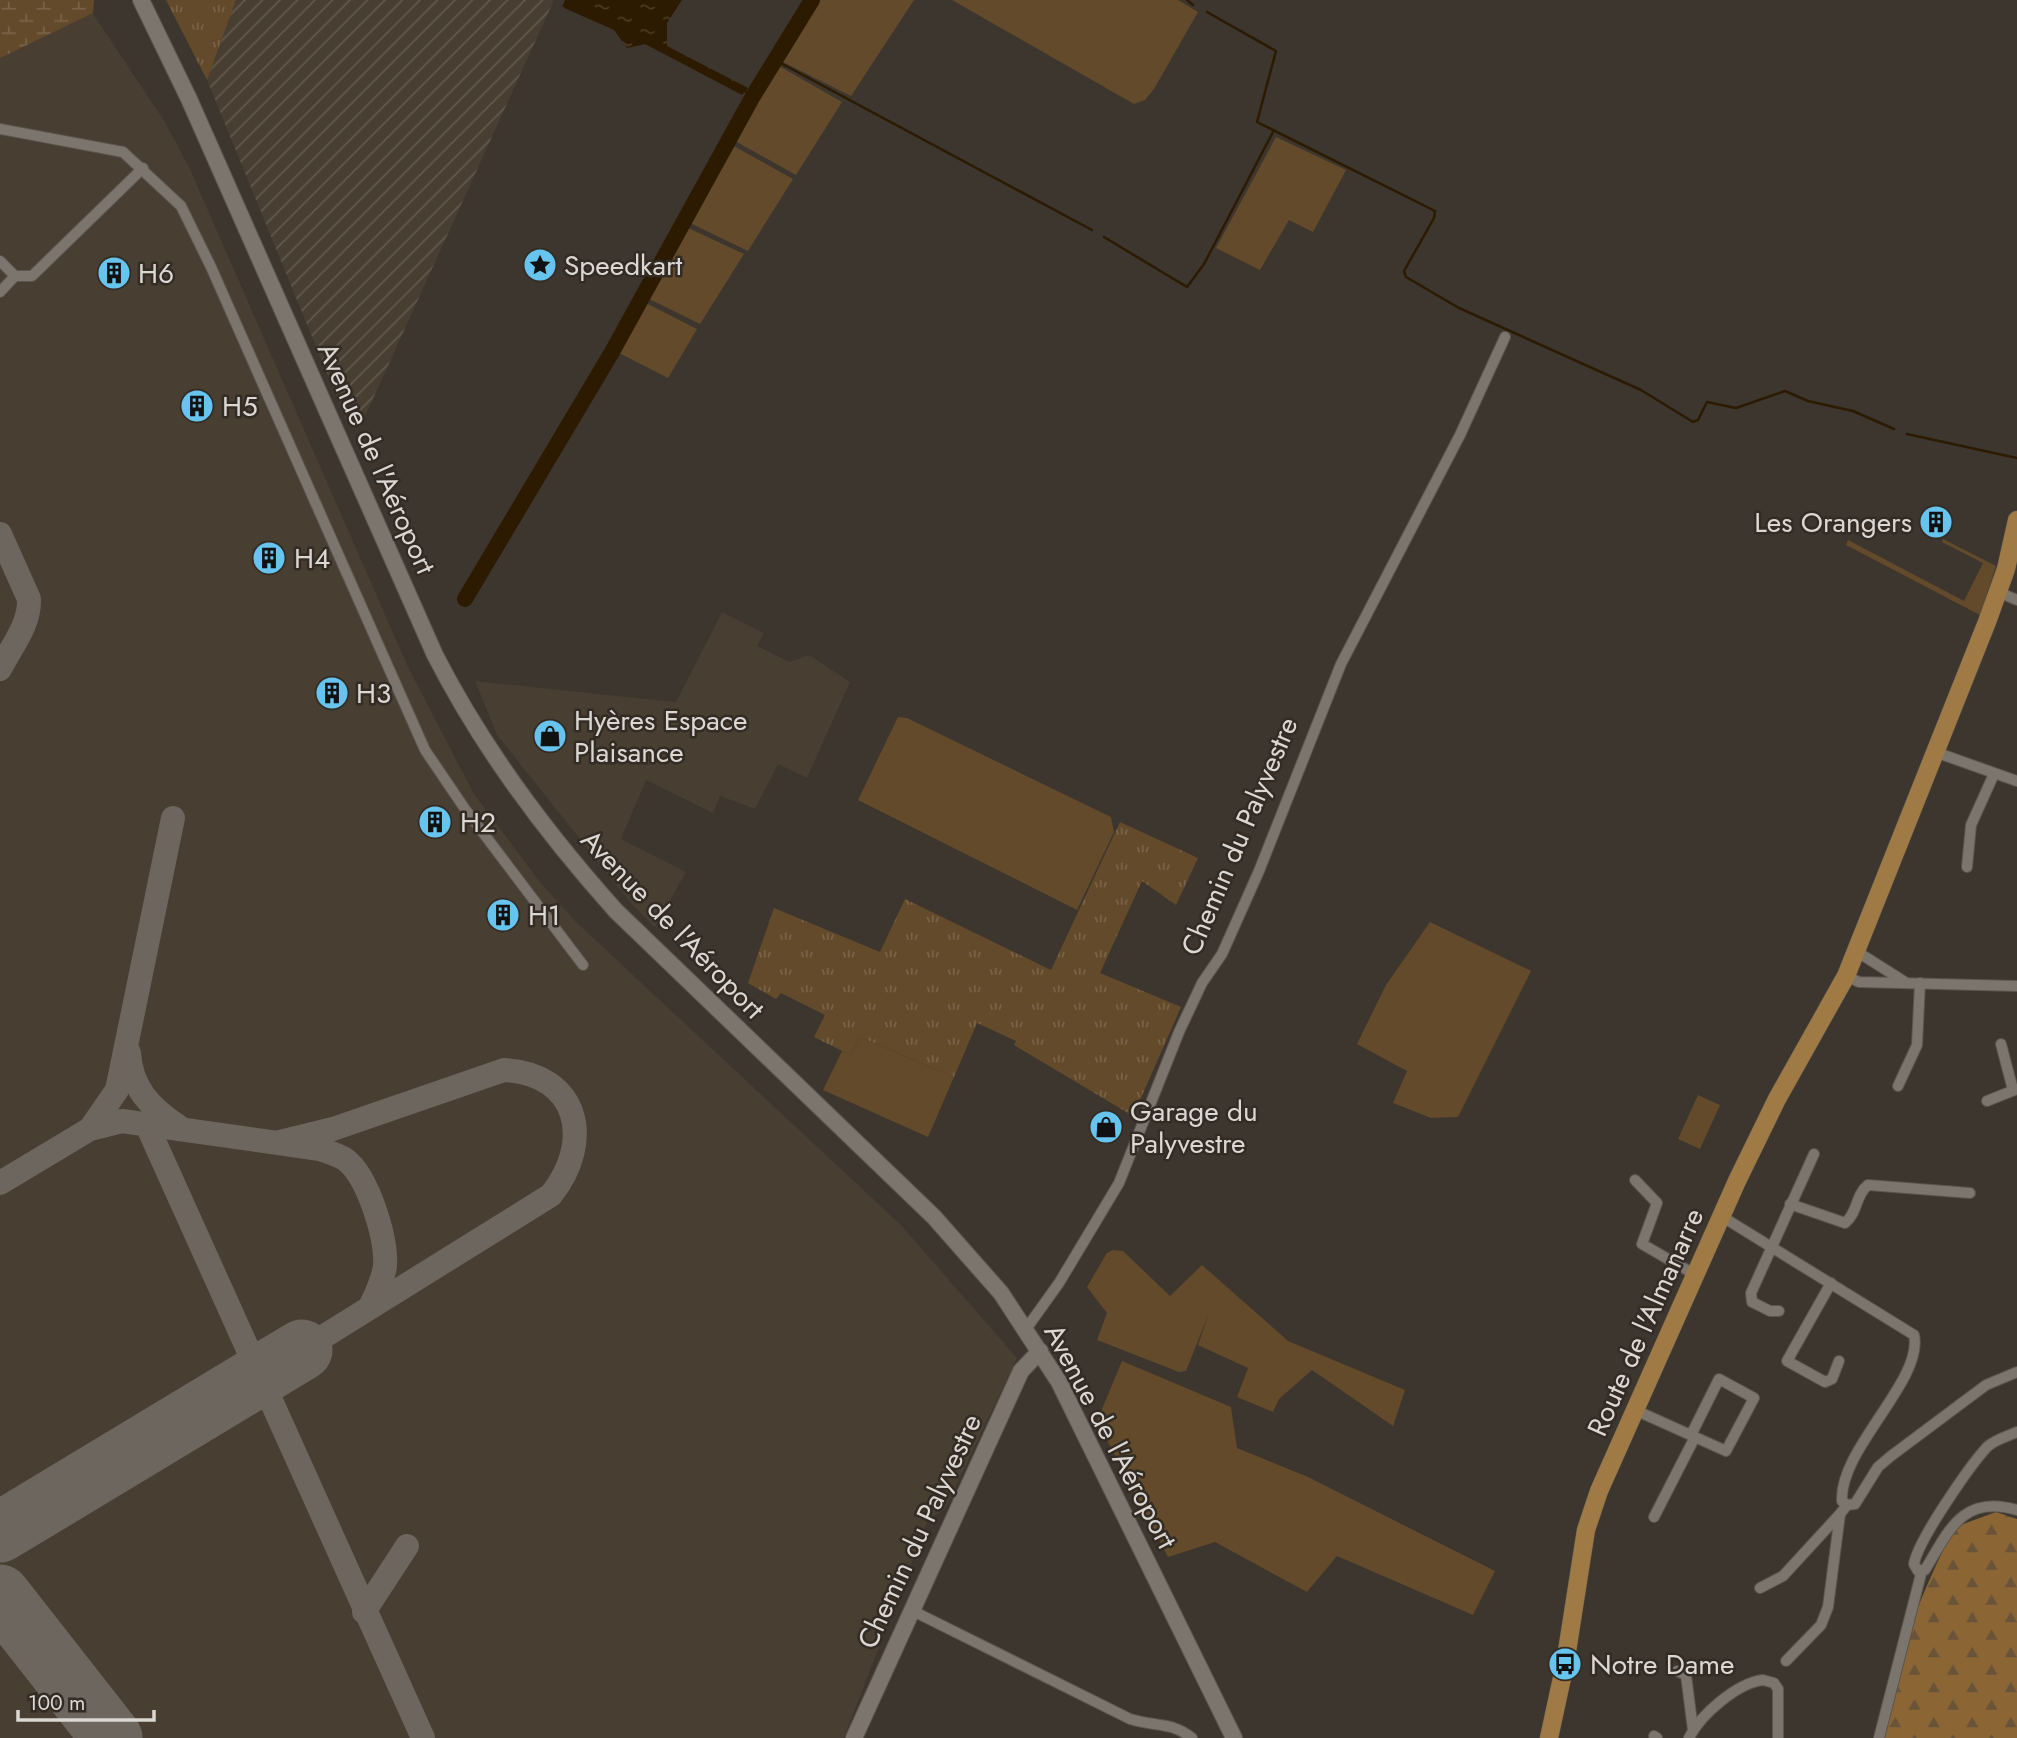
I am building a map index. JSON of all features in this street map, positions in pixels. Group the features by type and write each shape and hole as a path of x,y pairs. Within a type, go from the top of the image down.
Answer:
{"main road":[{"name":"Avenue de l'Aéroport","path":"141,0 194,110 435,655 482,739 575,865 616,911 934,1217 986,1275 1040,1351 1082,1427 1234,1738"},
{"name":"Route de l'Almanarre","path":"1549,1738 1565,1664 1586,1530 1635,1410 1721,1216 1777,1099 1846,976 1857,951 1998,592 2017,520"},
{"name":"Chemin du Palyvestre","path":"854,1738 1021,1371 1040,1351"}],"street":[{"path":"0,129 115,149 143,167 181,206 192,225 425,750 465,809 583,965"},
{"path":"0,261 15,276 27,278 37,272 143,167"},
{"path":"0,292 15,276"},
{"name":"Chemin du Palyvestre","path":"1026,1329 1059,1283 1119,1183 1179,1032 1202,983 1222,954 1259,871 1341,664 1460,435 1506,337"},
{"path":"1998,592 2017,600"},
{"path":"1935,752 2017,781"},
{"path":"1967,867 1971,825 1994,774"},
{"path":"1857,951 1905,982"},
{"path":"1846,976 1859,982 2017,986"},
{"path":"1898,1086 1917,1045 1920,983"},
{"path":"1987,1101 2015,1090 2001,1044"},
{"path":"1780,1311 1770,1311 1752,1302 1751,1293 1814,1154"},
{"path":"1634,1180 1657,1203 1642,1244 1695,1275"},
{"path":"1790,1204 1845,1223 1852,1217 1861,1191 1868,1185 1970,1193"},
{"path":"1721,1216 1914,1335 1917,1346 1914,1357 1857,1454 1841,1492 1844,1510 1828,1607 1821,1625 1786,1661"},
{"path":"1831,1283 1787,1361 1825,1382 1832,1378 1839,1361"},
{"path":"1760,1588 1783,1576 1844,1510 1855,1504 1878,1467 1891,1456 1986,1385 2017,1372"},
{"path":"1635,1410 1693,1436 1726,1451 1754,1398 1720,1379 1693,1436 1654,1517"},
{"path":"2017,1432 1989,1444 1936,1520 1915,1556 1914,1564 1918,1571 1925,1570 1951,1527 1973,1509 1996,1504 2017,1510"},
{"path":"1879,1738 1922,1570"},
{"path":"911,1610 1130,1719 1146,1724 1170,1724 1192,1738"},
{"path":"1677,1671 1686,1675 1691,1734"},
{"path":"1691,1734 1728,1696 1752,1682 1768,1680 1778,1689 1778,1738"}],"shaded area":[{"path":"0,0 84,0 165,122 189,167 408,667 474,794 540,882 574,920 901,1225 1017,1358 945,1509 928,1520 844,1738 0,1738"},
{"path":"236,0 554,0 362,423 346,420 207,80"},
{"path":"722,612 764,633 757,646 789,662 809,655 850,682 807,778 778,764 755,809 720,796 713,813 646,780 621,839 686,872 655,927 631,903 497,735 475,681 676,702"}],"green space":[{"path":"0,0 94,0 93,13 0,58"},
{"path":"166,0 236,0 207,80"},
{"path":"816,0 914,0 851,96 779,60"},
{"path":"952,0 1178,0 1198,12 1154,89 1145,100 1134,104"},
{"path":"779,66 842,102 796,175 735,141"},
{"path":"1276,137 1346,170 1313,232 1289,220 1260,270 1216,248"},
{"path":"732,145 793,179 748,251 690,223"},
{"path":"686,227 744,254 700,324 647,298"},
{"path":"644,302 697,329 668,378 617,352"},
{"path":"1943,539 1996,566 1980,615 1846,545 1848,540 1964,601 1983,563 1942,542"},
{"path":"898,717 907,718 1111,817 1114,832 1077,910 858,800"},
{"path":"1120,822 1198,858 1176,905 1142,881 1100,973 1181,1007 1133,1116 1014,1045 1016,1041 977,1023 954,1077 860,1037 850,1055 814,1037 825,1015 781,993 776,999 748,983 774,908 880,952 905,899 1051,970"},
{"path":"1430,922 1531,971 1458,1117 1431,1118 1393,1103 1407,1071 1357,1044 1386,985"},
{"path":"860,1037 954,1077 928,1137 823,1090 842,1051 850,1055"},
{"path":"1698,1095 1720,1105 1700,1149 1678,1139"},
{"path":"1113,1250 1123,1251 1170,1296 1202,1265 1288,1341 1405,1390 1393,1426 1312,1370 1279,1399 1273,1412 1237,1397 1248,1368 1198,1345 1209,1313 1186,1371 1179,1372 1097,1340 1107,1313 1087,1287 1107,1253"},
{"path":"1122,1361 1231,1407 1237,1448 1308,1477 1495,1571 1473,1615 1337,1556 1307,1592 1215,1542 1168,1557 1097,1421"},
{"path":"1996,1512 2017,1519 2017,1738 1875,1738 1909,1630 1955,1527"}],"water":[{"path":"565,0 682,0 667,23 667,46 748,88 742,95 645,44 627,48 614,30 562,7"}],"waterway":[{"path":"465,599 612,352 753,96 812,0"},
{"path":"1187,0 1193,5"},
{"path":"1207,12 1276,51 1257,122 1435,211 1434,218 1404,271 1406,277 1459,308 1641,390 1693,422 1698,420 1707,402 1736,408 1785,391 1808,401 1853,411 1894,429"},
{"path":"775,60 1092,230"},
{"path":"745,91 753,96"},
{"path":"1104,237 1187,287 1204,264 1274,130"},
{"path":"1907,434 2017,458"}],"taxiway":[{"path":"0,534 29,599 23,627 0,669"},
{"path":"90,1129 117,1090 173,818"},
{"path":"129,1053 134,1076 144,1096 178,1126"},
{"path":"280,1142 333,1129 504,1070 529,1074 549,1084 563,1097 572,1114 575,1133 572,1153 564,1174 551,1195 302,1350"},
{"path":"0,1183 90,1129 122,1121 320,1149 343,1158 354,1168 374,1209 383,1240 385,1266 370,1307"},
{"path":"146,1123 423,1738"},
{"path":"364,1612 407,1546"}],"runway":[{"path":"0,1532 302,1350"},
{"path":"0,1595 112,1738"}],"place":[{"name":"Speedkart","path":"540,265"},
{"name":"H6","path":"114,273"},
{"name":"H5","path":"197,406"},
{"name":"Les Orangers","path":"1936,522"},
{"name":"H4","path":"269,558"},
{"name":"H3","path":"332,693"},
{"name":"Hyères Espace Plaisance","path":"550,736"},
{"name":"H2","path":"435,822"},
{"name":"H1","path":"503,915"},
{"name":"Garage du Palyvestre","path":"1106,1127"},
{"name":"Notre Dame","path":"1565,1664"}]}
